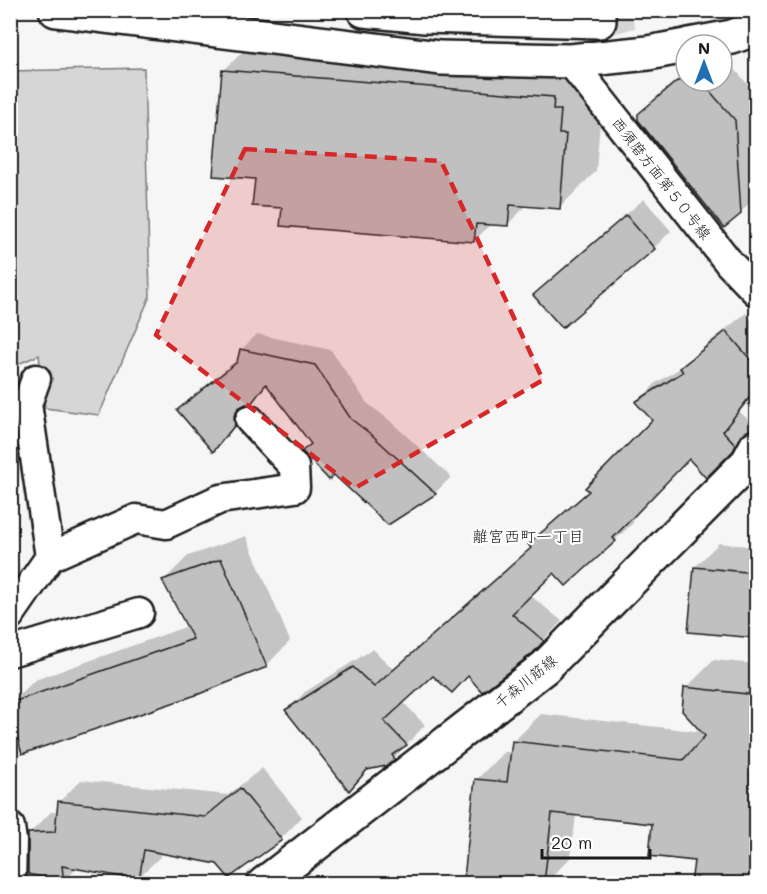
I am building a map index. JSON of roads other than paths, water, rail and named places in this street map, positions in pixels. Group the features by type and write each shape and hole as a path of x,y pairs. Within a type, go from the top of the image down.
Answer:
{"main road":[{"path":"56,10 440,58 570,61 648,53 674,48"},
{"path":"364,10 425,16 599,21"},
{"path":"734,36 756,28"},
{"name":"千森川筋線","path":"264,884 545,667 748,462 756,447"}],"street":[{"name":"西須磨方面第５０号線","path":"570,61 730,264 756,291"},
{"path":"36,380 27,404 50,556"},
{"path":"13,600 50,556 136,519 166,524 220,499 295,489 294,467 250,420"},
{"path":"10,652 139,613"},
{"path":"10,827 11,884"}],"tunnel":[{"path":"599,21 637,10"}],"district":[{"name":"離宮西町一丁目","path":"528,535"}]}
